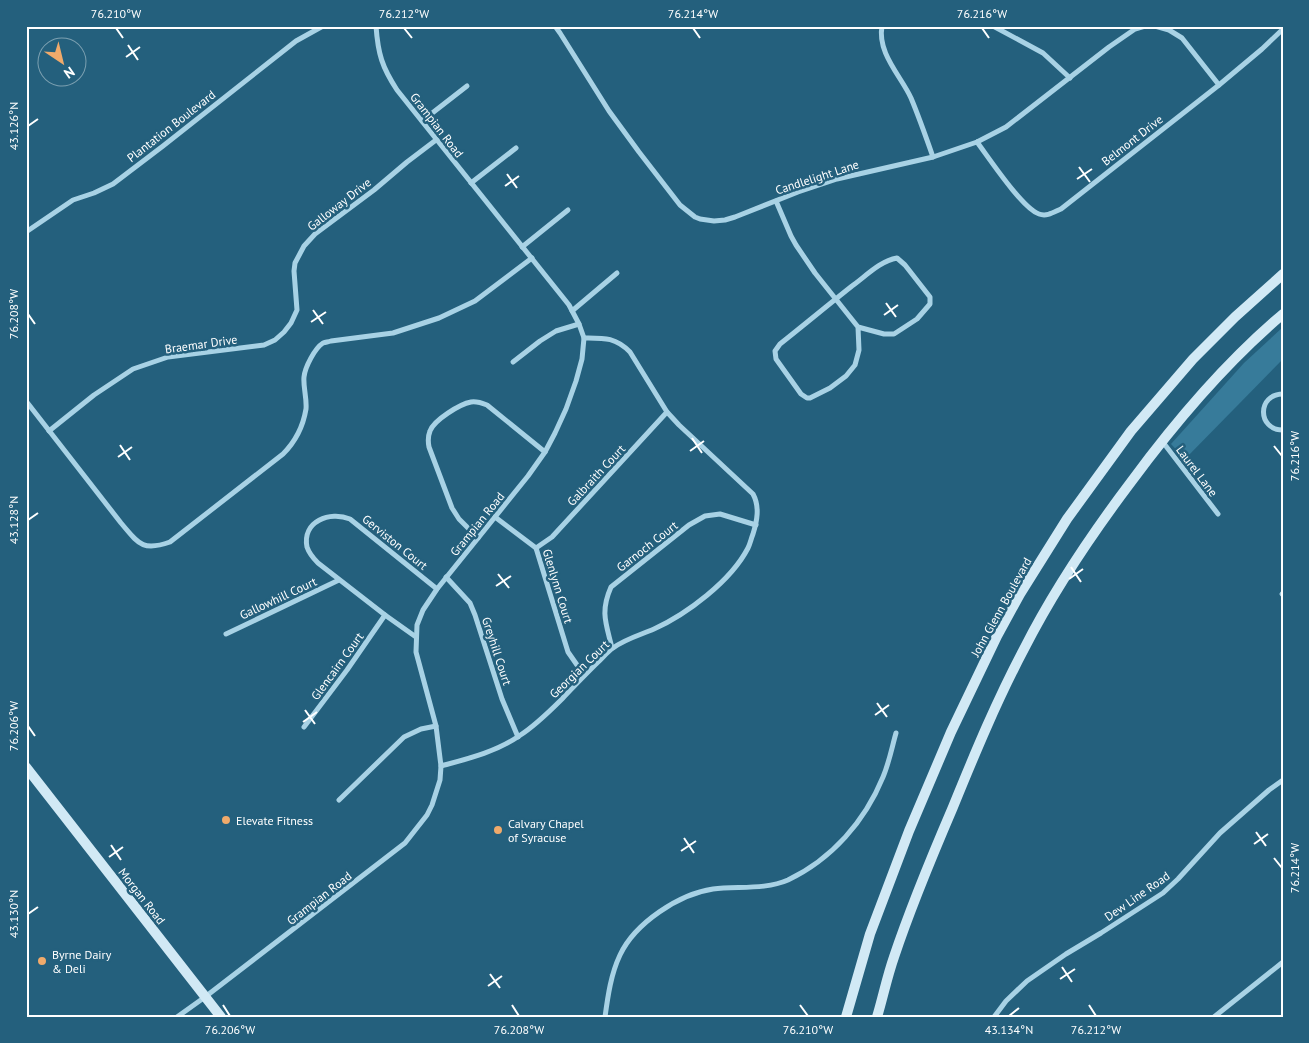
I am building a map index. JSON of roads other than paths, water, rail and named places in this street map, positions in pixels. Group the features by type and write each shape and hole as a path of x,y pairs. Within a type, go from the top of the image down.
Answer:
{"main road":[{"name":"John Glenn Boulevard","path":"846,1017 870,934 909,831 951,732 996,636 1020,594 1067,519 1131,431 1193,359 1235,317 1283,274"},
{"path":"877,1017 894,958 930,860 990,716 1024,647 1097,526 1161,441 1210,384 1283,314"},
{"name":"Morgan Road","path":"26,767 221,1017"}],"street":[{"name":"Plantation Boulevard","path":"26,232 73,200 113,184 296,41 323,26"},
{"name":"Grampian Road","path":"177,1017 405,843 427,815 440,780 441,766 436,726 416,652 417,626 423,610 437,589 546,452 566,409 582,359 584,338 572,311 532,258 397,90 386,72 379,55 376,26"},
{"name":"Candlelight Lane","path":"555,26 592,87 634,146 680,204 695,217 714,221 735,217 837,179 934,157 978,142 1006,127 1109,47 1135,29 1145,26"},
{"path":"882,26 881,33 887,58 910,96 934,157"},
{"path":"993,26 1042,53 1070,78"},
{"path":"1155,26 1169,30 1182,38 1219,85"},
{"name":"Belmont Drive","path":"978,142 1027,206 1038,214 1048,215 1061,209 1219,85 1283,29"},
{"path":"422,121 467,86"},
{"name":"Galloway Drive","path":"284,332 297,310 294,271 295,263 304,246 315,234 436,140"},
{"path":"471,184 516,148"},
{"path":"776,201 796,245 815,273 836,299 858,327 884,334 894,334 917,319 930,304 930,297 905,265 897,258 888,260 876,268 836,299 780,344 775,352 776,359 800,394 810,398 830,388 846,376 855,365 858,357 858,327"},
{"path":"522,247 568,210"},
{"path":"26,401 135,540 141,544 157,547 170,542 292,445 302,426 306,407 304,377 307,367 314,353 323,344 331,341 393,333 445,316 475,301 532,258"},
{"path":"572,311 617,273"},
{"path":"513,362 556,331 579,324"},
{"name":"Braemar Drive","path":"49,431 94,394 133,369 168,357 264,345 275,340 284,332"},
{"name":"Georgian Court","path":"441,766 472,757 518,737 537,722 612,648 676,618 701,600 736,566 748,548 756,526 758,510 754,494 667,412 624,345 605,338 584,338"},
{"path":"1283,394 1274,395 1269,399 1263,410 1265,421 1269,426 1274,429 1283,430"},
{"path":"478,538 459,519 452,508 429,447 430,432 434,425 455,409 471,402 478,402 487,405 546,452"},
{"name":"Galbraith Court","path":"536,548 552,537 667,412"},
{"name":"Laurel Lane","path":"1161,441 1218,514"},
{"name":"Garnoch Court","path":"612,648 604,616 605,600 611,587 689,525 705,516 720,514 756,526"},
{"name":"Gerviston Court","path":"339,580 318,563 307,547 309,529 326,516 343,516 350,519 437,589"},
{"name":"Glenlynn Court","path":"495,517 536,548 568,652 584,675"},
{"name":"Greyhill Court","path":"446,577 470,603 502,699 518,737"},
{"path":"339,580 385,616 416,637"},
{"name":"Gallowhill Court","path":"226,634 339,580"},
{"name":"Glencairn Court","path":"304,727 385,616"},
{"path":"339,800 404,737 421,729 436,726"},
{"path":"605,1017 608,990 620,954 649,919 671,904 712,889 767,886 787,880 811,867 834,849 857,824 867,809 883,776 896,733"},
{"name":"Dew Line Road","path":"994,1017 1006,1001 1027,981 1163,893 1220,833 1268,790 1283,780"},
{"path":"1214,1017 1283,962"}],"place":[{"name":"Elevate Fitness","path":"226,820"},
{"name":"Calvary Chapel of Syracuse","path":"498,830"},
{"name":"Byrne Dairy & Deli","path":"42,961"}]}
